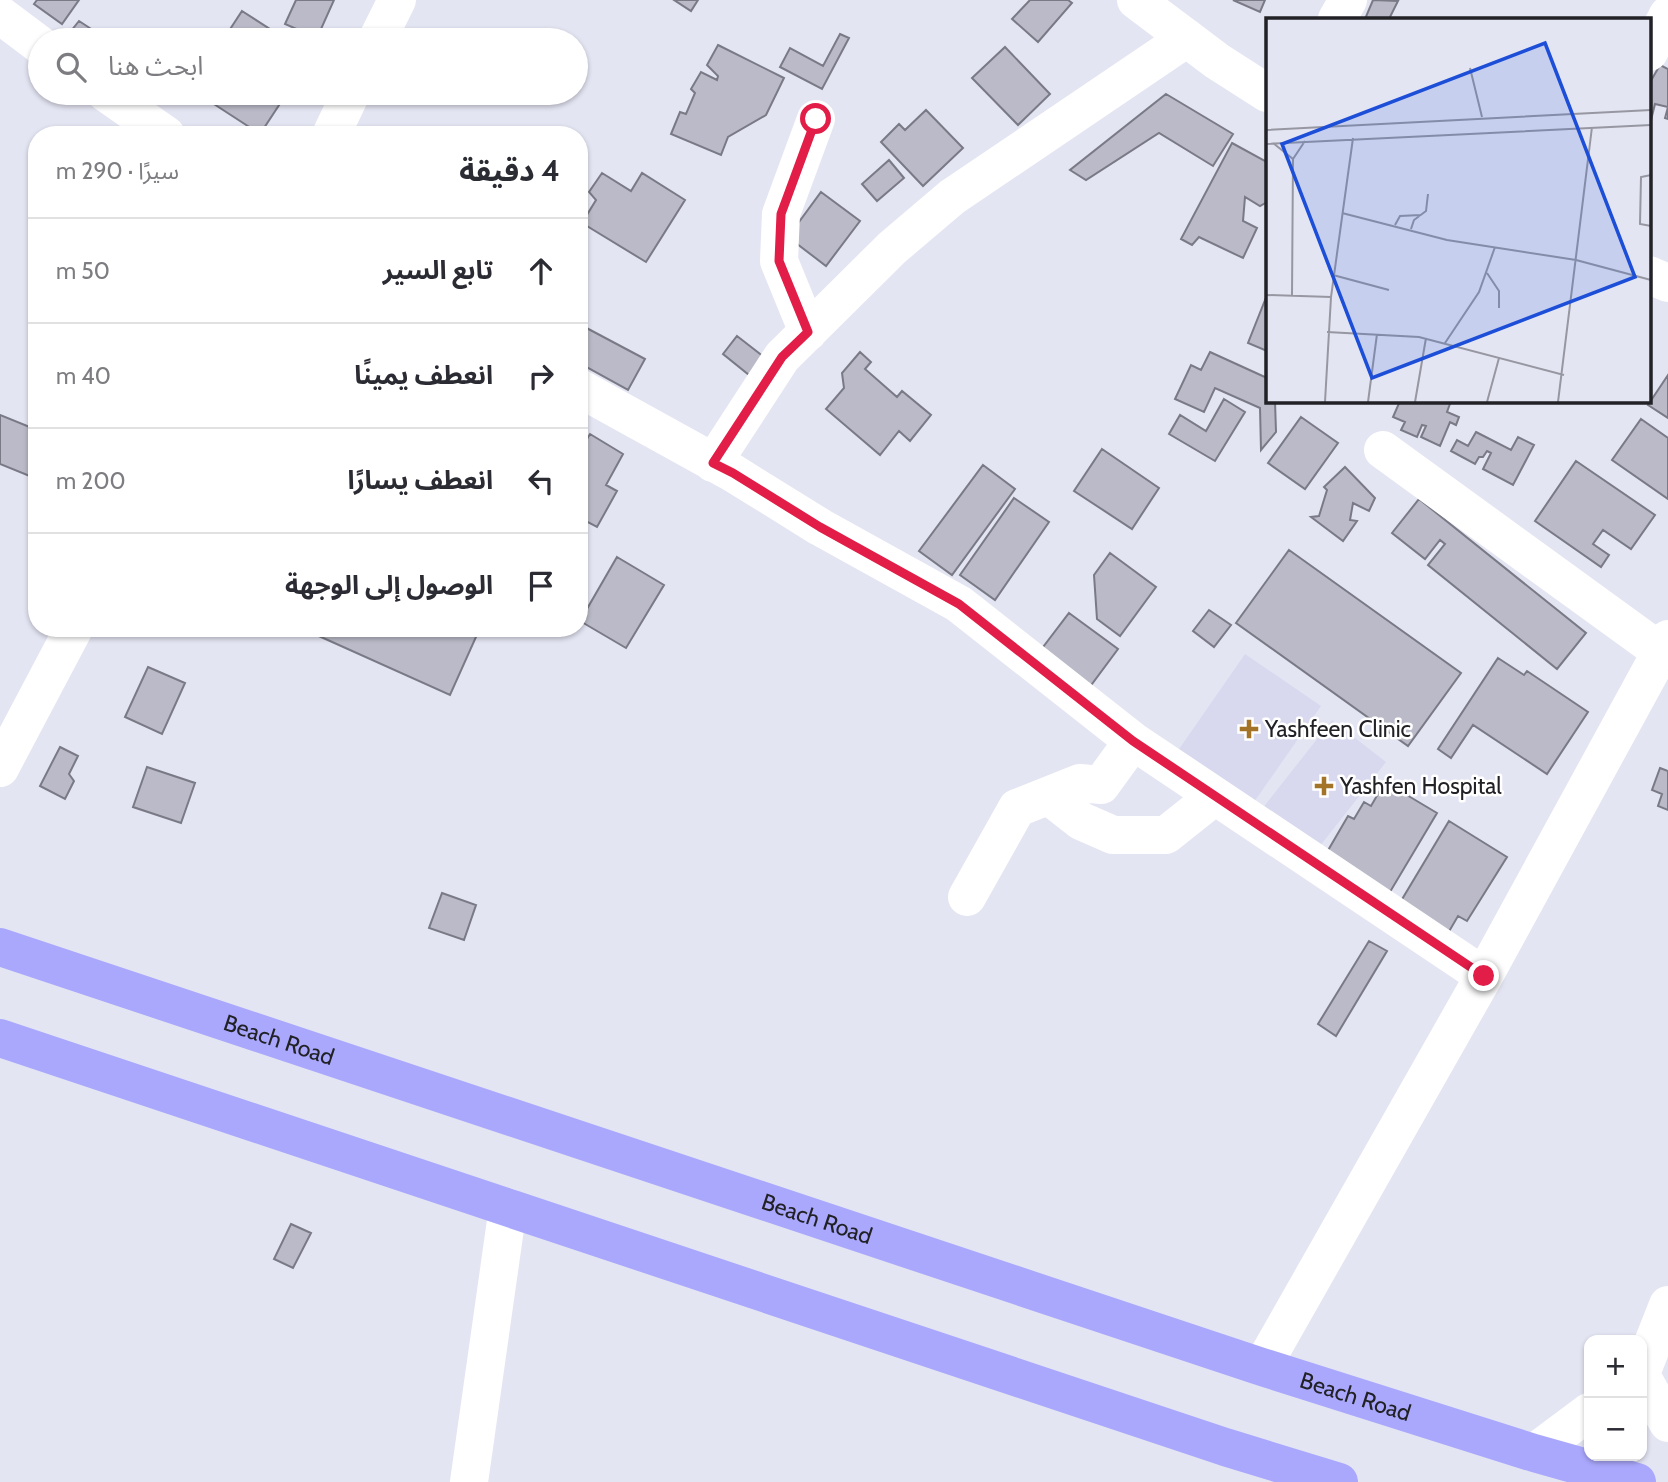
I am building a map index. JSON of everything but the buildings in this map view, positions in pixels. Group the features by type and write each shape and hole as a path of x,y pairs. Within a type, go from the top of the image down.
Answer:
{"highway":[{"name":"Beach Road","path":"0,947 1262,1367 1534,1453 1637,1482"},
{"path":"0,1038 1225,1447 1339,1482"}],"street":[{"path":"383,28 397,0"},
{"path":"1136,0 1217,61 1266,92"},
{"path":"1338,18 1348,0"},
{"path":"0,15 28,36"},
{"path":"1650,50 1668,15"},
{"path":"713,463 782,357 892,248 952,197 1187,38"},
{"path":"123,105 153,126"},
{"path":"335,126 345,105"},
{"path":"808,332 779,261 780,225 781,214 816,119"},
{"path":"1650,275 1668,283"},
{"path":"588,393 733,473 820,527 959,604 1133,741 1484,976"},
{"path":"1262,1367 1484,976 1664,645 1383,450"},
{"path":"0,768 69,637"},
{"path":"967,897 1017,808 1080,783 1101,785 1133,741"},
{"path":"1049,796 1081,821 1113,835 1166,835 1214,796"},
{"path":"469,1482 508,1207"},
{"path":"1647,1358 1668,1305"},
{"path":"1647,1386 1668,1423"},
{"path":"1534,1453 1584,1416"}],"shaded area":[{"name":"Yashfeen Clinic","path":"1245,654 1321,706 1252,805 1177,752"},
{"name":"Yashfen Hospital","path":"1332,720 1386,762 1316,851 1262,809"}],"place":[{"name":"Yashfeen Clinic","path":"1249,729"},
{"name":"Yashfen Hospital","path":"1324,786"}],"route":[{"path":"816,119 781,214 779,261 808,332 782,357 713,463 820,527 959,604 1133,741 1484,976"}]}
